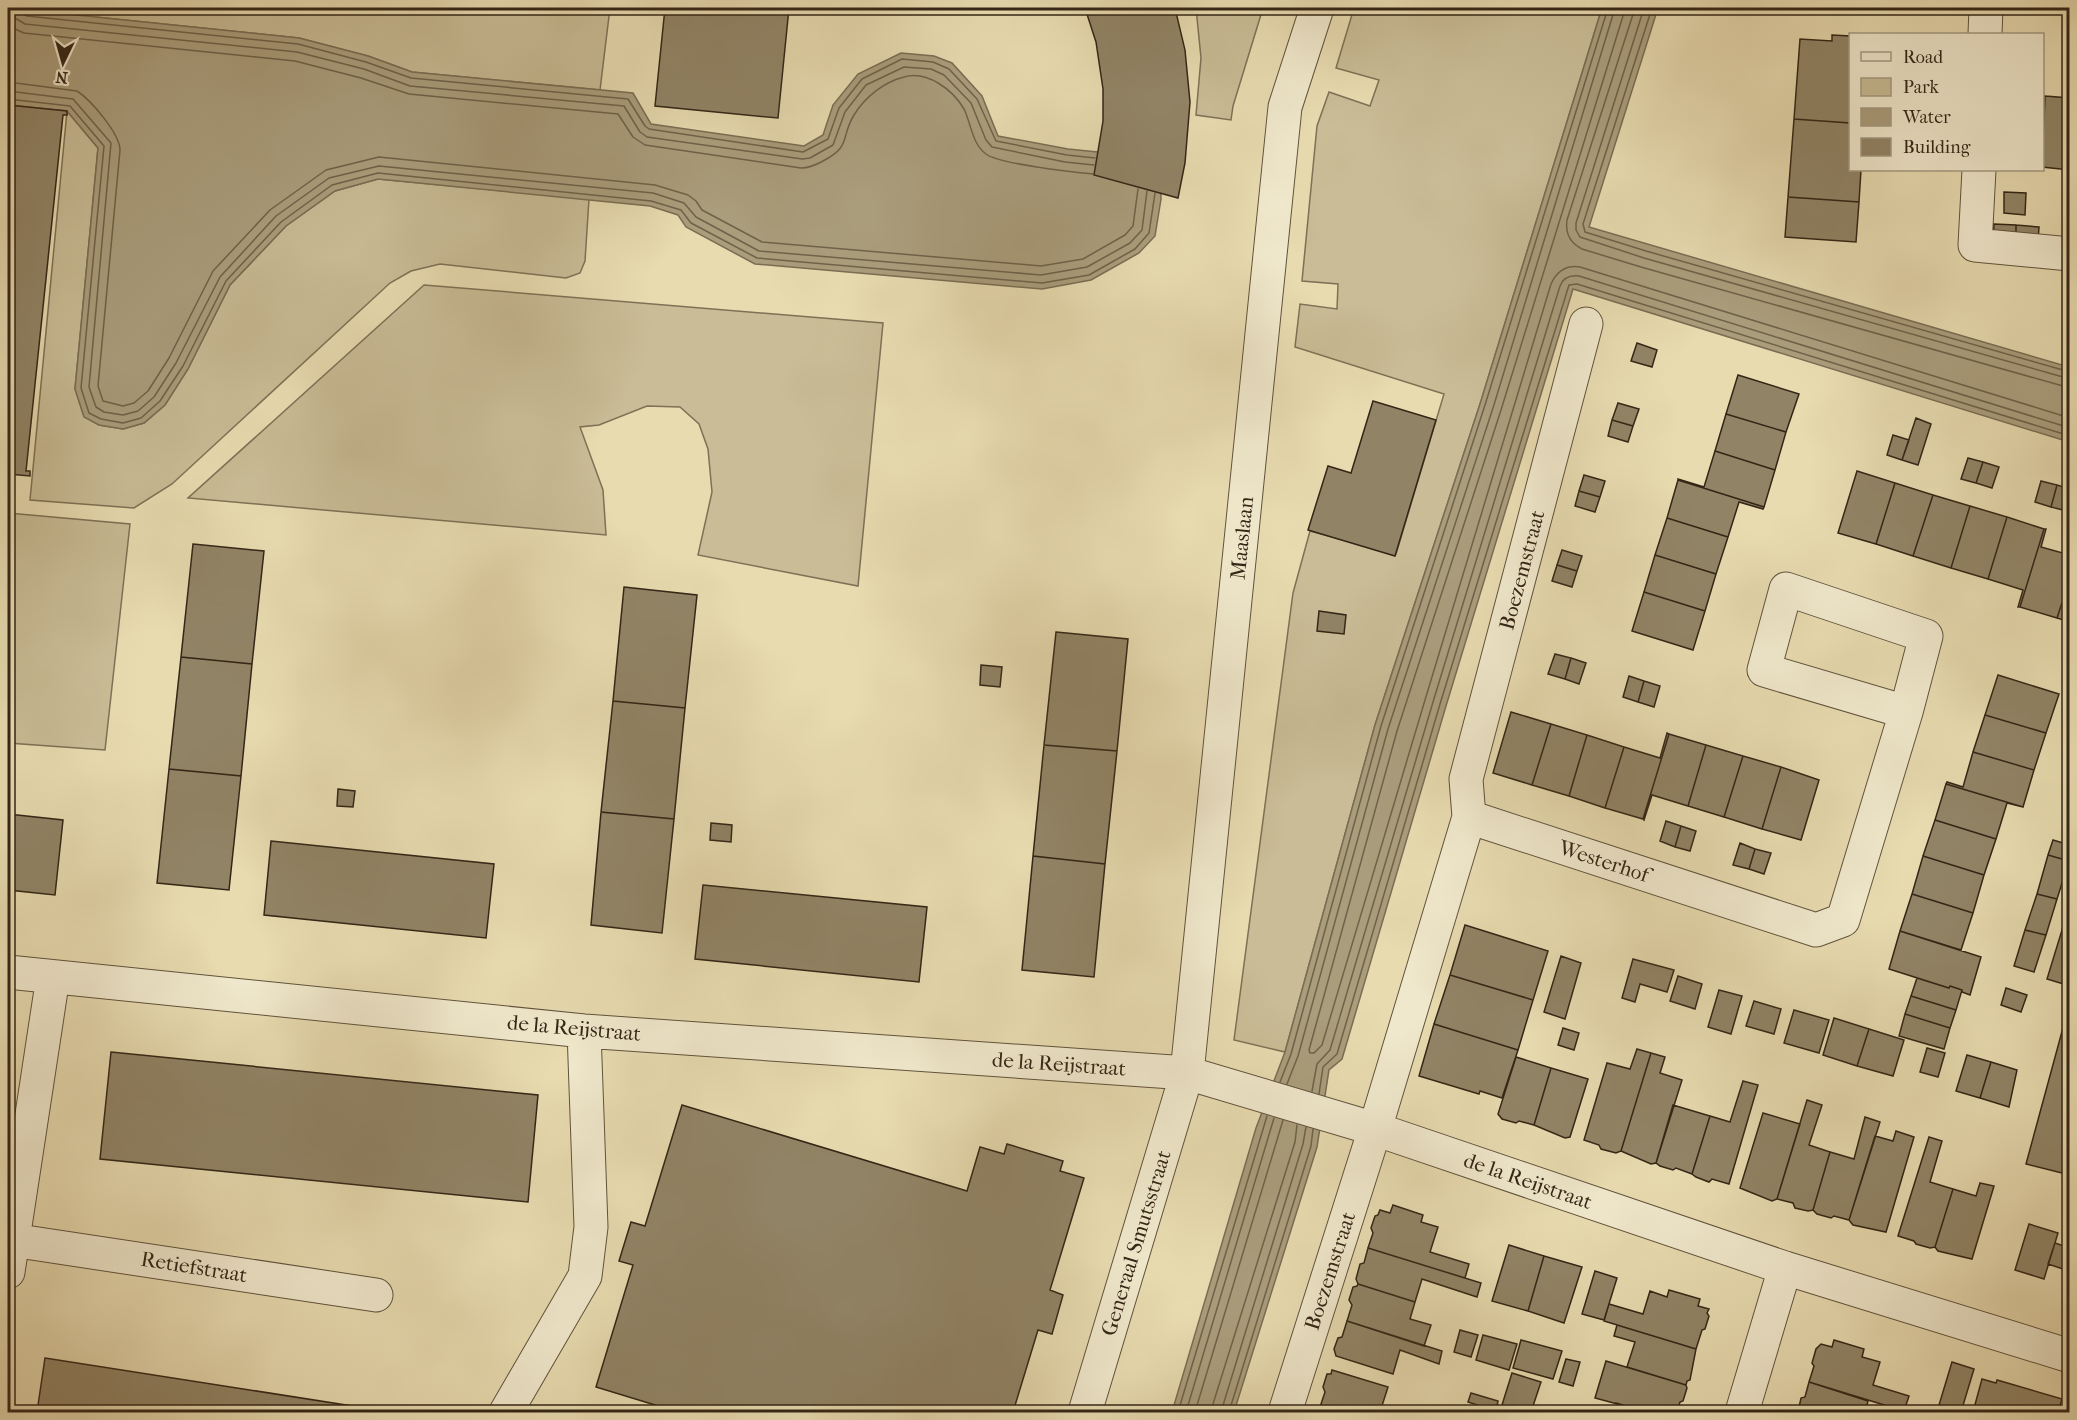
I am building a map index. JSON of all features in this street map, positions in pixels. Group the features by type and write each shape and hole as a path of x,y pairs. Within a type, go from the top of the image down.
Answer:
{"street":[{"name":"Maaslaan","path":"1187,1073 1285,107 1317,8"},
{"path":"1985,33 1986,8"},
{"path":"1978,171 1975,245 2070,254"},
{"name":"Boezemstraat","path":"1469,817 1466,778 1586,324"},
{"name":"Westerhof","path":"1469,817 1816,930 1843,920 1906,712 1926,636 1786,589 1764,670 1906,712"},
{"path":"1375,1129 1469,817"},
{"name":"de la Reijstraat","path":"8,972 584,1031 1187,1073 1375,1129 1785,1268 2070,1356"},
{"path":"8,1272 53,977"},
{"path":"506,1413 585,1276 591,1227 584,1031"},
{"name":"Generaal Smutsstraat","path":"1085,1413 1187,1073"},
{"name":"Boezemstraat","path":"1285,1413 1375,1129"},
{"name":"Retiefstraat","path":"12,1240 376,1295"},
{"path":"1742,1413 1785,1268"}],"green space":[{"path":"8,8 610,8 600,90 412,72 368,56 299,38"},
{"path":"1196,8 1263,8 1233,106 1231,120 1196,115 1201,58"},
{"path":"1354,8 1602,8 1480,404 1375,725 1285,1052 1234,1040 1293,593 1310,531 1396,554 1444,394 1295,347 1300,304 1337,309 1338,284 1302,281 1317,126 1329,92 1370,106 1379,80 1336,68"},
{"path":"67,111 98,148 75,389 84,416 99,425 123,429 144,423 165,405 188,369 230,285 286,226 335,191 378,179 589,199 585,261 580,273 566,278 440,264 411,271 390,283 172,484 134,508 30,500"},
{"path":"424,285 883,323 858,586 698,555 712,492 708,449 699,424 680,407 647,406 599,425 580,427 603,490 606,535 188,498"},
{"path":"8,513 130,524 105,750 8,743"}],"water":[{"path":"8,8 299,38 368,56 412,72 633,93 651,124 804,146 823,135 833,105 858,74 901,53 934,56 952,63 982,96 998,136 1068,149 1147,157 1160,171 1161,199 1155,236 1139,253 1091,280 1042,289 755,264 686,227 678,215 650,206 378,179 335,191 286,226 230,285 188,369 165,405 144,423 123,429 99,425 84,417 75,389 98,148 67,111 8,105"},
{"path":"1602,8 1658,8 1589,227 2069,367 2069,442 1573,289 1446,706 1342,1059 1329,1070 1317,1147 1234,1412 1172,1412 1256,1128 1285,1052 1375,725 1480,404"}],"building":[{"path":"665,8 789,8 778,118 655,106"},
{"path":"1085,8 1175,8 1185,50 1190,102 1185,163 1178,198 1094,175 1103,121 1103,89 1096,42"},
{"path":"1832,35 1849,36 1849,123 1794,119 1800,39 1832,41"},
{"path":"2045,96 2070,98 2070,170 2044,167"},
{"path":"8,105 67,111 67,115 63,115 26,471 30,471 30,476 8,474"},
{"path":"1794,119 1849,123 1849,171 1861,171 1859,202 1788,197"},
{"path":"2004,192 2026,193 2025,215 2004,213"},
{"path":"1788,197 1859,202 1856,242 1785,237"},
{"path":"1994,224 2016,225 2016,240 1993,238"},
{"path":"2016,225 2039,227 2038,242 2016,240"},
{"path":"1637,343 1657,350 1652,367 1631,361"},
{"path":"1738,375 1799,394 1786,432 1726,414"},
{"path":"1373,401 1436,420 1395,556 1308,530 1328,466 1351,473"},
{"path":"1618,403 1639,409 1633,426 1612,420"},
{"path":"1726,414 1786,432 1775,470 1715,451"},
{"path":"1916,418 1931,424 1918,465 1902,460"},
{"path":"1612,420 1633,426 1628,442 1608,436"},
{"path":"1893,435 1909,440 1902,460 1887,455"},
{"path":"1715,451 1775,470 1764,507 1678,480 1704,487"},
{"path":"1968,458 1983,462 1976,483 1961,479"},
{"path":"1983,462 1999,467 1992,488 1976,483"},
{"path":"1857,471 1895,483 1876,544 1838,533"},
{"path":"1584,475 1605,481 1600,497 1579,491"},
{"path":"1678,480 1764,507 1763,509 1739,502 1728,537 1667,518"},
{"path":"2041,481 2057,485 2051,507 2035,502"},
{"path":"1895,483 1933,495 1913,556 1876,544"},
{"path":"2057,485 2070,489 2067,511 2051,507"},
{"path":"1579,491 1600,497 1595,512 1575,506"},
{"path":"1933,495 1970,506 1951,568 1913,556"},
{"path":"1970,506 2007,517 1988,579 1951,568"},
{"path":"2007,517 2044,529 2020,607 2018,607 2023,590 1988,579"},
{"path":"1667,518 1728,537 1716,574 1655,555"},
{"path":"2044,529 2046,529 2041,547 2070,555 2070,578 2057,618 2020,607"},
{"path":"193,544 264,551 252,664 181,657"},
{"path":"1562,550 1582,556 1577,571 1557,565"},
{"path":"1655,555 1716,574 1705,611 1644,592"},
{"path":"1557,565 1577,571 1572,587 1552,581"},
{"path":"2070,578 2070,622 2057,618"},
{"path":"624,587 697,595 685,708 613,701"},
{"path":"1644,592 1705,611 1693,650 1632,631"},
{"path":"1319,611 1346,615 1344,634 1317,631"},
{"path":"1056,632 1128,639 1117,751 1044,745"},
{"path":"1555,654 1571,658 1565,679 1548,674"},
{"path":"181,657 252,664 241,776 169,769"},
{"path":"1571,658 1586,663 1579,684 1565,679"},
{"path":"981,665 1002,667 1000,687 980,685"},
{"path":"1998,675 2059,694 2046,733 1985,715"},
{"path":"1629,676 1644,681 1638,702 1623,697"},
{"path":"1644,681 1660,686 1654,707 1638,702"},
{"path":"613,701 685,708 674,819 601,812"},
{"path":"1511,712 1551,724 1532,785 1493,773"},
{"path":"1985,715 2046,733 2034,770 1973,752"},
{"path":"1551,724 1587,735 1569,796 1532,785"},
{"path":"1667,733 1669,734 1643,819 1605,808 1624,747 1660,758"},
{"path":"1669,734 1706,745 1688,806 1652,795 1644,820 1643,819"},
{"path":"1587,735 1624,747 1605,808 1569,796"},
{"path":"1044,745 1117,751 1105,864 1033,856"},
{"path":"1706,745 1743,756 1724,817 1688,806"},
{"path":"1973,752 2034,770 2023,807 1946,784 1947,782 1963,787"},
{"path":"1743,756 1781,767 1762,829 1724,817"},
{"path":"1781,767 1819,780 1801,840 1762,829"},
{"path":"169,769 241,776 229,890 157,883"},
{"path":"1946,784 2023,807 2007,803 1996,839 1935,820"},
{"path":"338,789 355,791 353,807 337,806"},
{"path":"601,812 674,819 662,933 591,925"},
{"path":"8,814 63,820 55,895 8,890"},
{"path":"1935,820 1996,839 1984,875 1923,856"},
{"path":"1666,821 1681,826 1675,847 1660,841"},
{"path":"711,823 732,825 731,842 710,840"},
{"path":"1681,826 1696,831 1690,851 1675,847"},
{"path":"2053,840 2070,845 2069,861 2048,855"},
{"path":"271,841 494,864 486,938 264,915"},
{"path":"1740,843 1755,849 1749,869 1733,865"},
{"path":"1755,849 1771,853 1764,874 1749,869"},
{"path":"2048,855 2069,861 2057,899 2037,894"},
{"path":"1033,856 1105,864 1094,977 1022,970"},
{"path":"1923,856 1984,875 1973,913 1912,894"},
{"path":"703,885 927,907 919,982 695,959"},
{"path":"1912,894 1973,913 1961,950 1900,931"},
{"path":"2037,894 2057,899 2046,935 2025,930"},
{"path":"2070,904 2070,986 2047,979"},
{"path":"1465,925 1548,951 1533,1000 1450,975"},
{"path":"2025,930 2046,935 2034,972 2014,966"},
{"path":"1900,931 1981,957 1970,995 1950,986 1949,988 1889,969"},
{"path":"1561,956 1581,963 1565,1019 1544,1012"},
{"path":"1633,959 1674,970 1667,992 1640,984 1635,1002 1622,998"},
{"path":"1450,975 1533,1000 1518,1050 1434,1024"},
{"path":"1678,976 1702,984 1695,1009 1670,1001"},
{"path":"1917,978 1962,990 1956,1010 1911,996"},
{"path":"2006,988 2027,995 2021,1012 2001,1005"},
{"path":"1719,990 1742,996 1731,1034 1708,1027"},
{"path":"1911,996 1956,1010 1950,1028 1905,1014"},
{"path":"1754,1001 1781,1009 1774,1034 1746,1026"},
{"path":"2070,1002 2070,1175 2026,1164"},
{"path":"1794,1010 1829,1020 1819,1053 1784,1043"},
{"path":"1905,1014 1950,1028 1944,1049 1899,1036"},
{"path":"1834,1018 1869,1029 1857,1066 1823,1055"},
{"path":"1434,1024 1518,1050 1502,1098 1480,1091 1479,1094 1419,1076"},
{"path":"1563,1028 1579,1033 1574,1050 1558,1045"},
{"path":"1869,1029 1904,1040 1893,1076 1857,1066"},
{"path":"1927,1048 1945,1053 1938,1077 1920,1072"},
{"path":"1637,1049 1651,1053 1621,1151 1616,1153 1601,1149 1599,1145 1584,1140 1607,1063 1630,1069"},
{"path":"111,1052 538,1095 528,1202 100,1159"},
{"path":"1651,1053 1665,1057 1660,1073 1682,1080 1656,1163 1651,1164 1621,1151"},
{"path":"1967,1055 1991,1062 1980,1098 1956,1091"},
{"path":"1516,1057 1551,1068 1534,1125 1502,1119 1498,1114"},
{"path":"1991,1062 2017,1070 2009,1107 1980,1098"},
{"path":"1551,1068 1588,1079 1570,1137 1565,1138 1534,1125"},
{"path":"1743,1081 1758,1085 1729,1184 1712,1179 1709,1182 1696,1177 1692,1174 1710,1116 1730,1122"},
{"path":"1807,1100 1822,1105 1809,1145 1830,1152 1813,1210 1808,1211 1795,1208 1793,1203 1777,1199"},
{"path":"682,1105 967,1191 980,1147 1004,1154 1007,1144 1063,1161 1060,1171 1084,1178 1050,1290 1063,1295 1052,1334 1038,1330 1013,1412 678,1412 596,1387 633,1265 619,1261 631,1222 645,1226"},
{"path":"1673,1105 1710,1116 1692,1174 1656,1163"},
{"path":"1763,1113 1800,1124 1777,1199 1772,1201 1740,1188"},
{"path":"1865,1117 1880,1122 1849,1220 1817,1214 1813,1210 1830,1152 1854,1159"},
{"path":"1896,1131 1914,1137 1886,1232 1853,1225 1849,1220 1875,1136 1893,1141"},
{"path":"1929,1137 1942,1141 1930,1182 1953,1189 1935,1247 1930,1248 1898,1236"},
{"path":"1980,1183 1994,1186 1972,1259 1938,1251 1935,1247 1953,1189 1976,1196"},
{"path":"1393,1205 1423,1215 1421,1222 1438,1227 1430,1252 1469,1264 1465,1278 1368,1248 1375,1216 1380,1210 1390,1213"},
{"path":"2029,1224 2058,1233 2044,1279 2015,1270"},
{"path":"2055,1243 2070,1248 2069,1271 2048,1264"},
{"path":"1509,1245 1544,1256 1528,1311 1492,1301"},
{"path":"1368,1248 1481,1283 1477,1297 1422,1279 1415,1302 1358,1284 1356,1279 1360,1264 1364,1263"},
{"path":"1544,1256 1582,1267 1564,1323 1528,1311"},
{"path":"1595,1271 1617,1278 1604,1320 1582,1314"},
{"path":"1358,1284 1415,1302 1410,1319 1431,1325 1424,1346 1347,1321 1352,1305 1349,1300 1353,1287"},
{"path":"1669,1290 1700,1299 1698,1306 1709,1309 1705,1329 1702,1330 1696,1349 1604,1321 1609,1304 1643,1314 1650,1291 1667,1297"},
{"path":"1347,1321 1442,1351 1439,1364 1400,1350 1393,1374 1336,1356 1334,1349 1338,1338 1342,1337"},
{"path":"1617,1325 1696,1349 1690,1380 1686,1385 1627,1367 1635,1342 1614,1336"},
{"path":"1460,1330 1478,1335 1471,1357 1454,1352"},
{"path":"1483,1335 1517,1344 1509,1370 1476,1360"},
{"path":"1521,1340 1562,1351 1553,1379 1513,1368"},
{"path":"1834,1340 1864,1349 1862,1357 1880,1362 1873,1385 1909,1396 1904,1411 1809,1382 1816,1349 1821,1344 1832,1347"},
{"path":"45,1358 391,1412 37,1412"},
{"path":"1566,1359 1580,1362 1573,1386 1559,1382"},
{"path":"1606,1361 1686,1385 1683,1401 1680,1402 1677,1412 1647,1412 1595,1398"},
{"path":"1952,1362 1974,1369 1961,1412 1939,1405"},
{"path":"1332,1370 1388,1387 1380,1412 1338,1412 1320,1407 1327,1374 1331,1374"},
{"path":"1512,1373 1541,1382 1531,1412 1502,1405"},
{"path":"1982,1379 1996,1383 1997,1380 2062,1399 2058,1412 1973,1412"},
{"path":"1809,1382 1868,1401 1865,1412 1798,1412 1801,1398 1805,1397"},
{"path":"1471,1393 1498,1401 1496,1411 1468,1402"},
{"path":"1616,1403 1647,1412 1613,1412"},
{"path":"1320,1407 1338,1412 1319,1412"}]}
